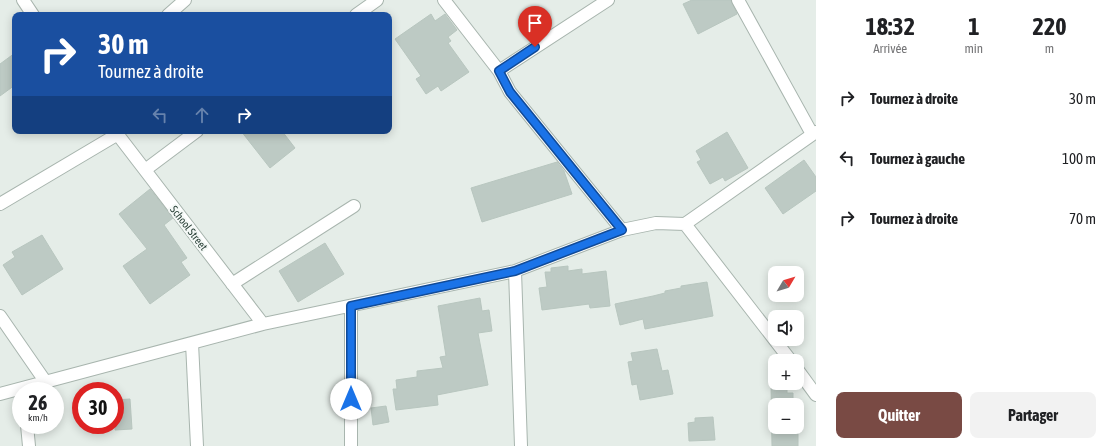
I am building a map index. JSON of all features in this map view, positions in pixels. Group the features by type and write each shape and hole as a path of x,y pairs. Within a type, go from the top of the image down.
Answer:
{"street":[{"path":"23,0 31,12"},
{"path":"171,12 185,0"},
{"path":"360,12 377,0"},
{"path":"444,0 499,71 510,92 622,230"},
{"path":"499,71 608,0"},
{"path":"0,316 45,381 263,324 515,271 622,230 656,223 685,224 814,133 738,0"},
{"path":"0,204 115,134"},
{"name":"School Street","path":"118,134 263,324"},
{"path":"144,170 193,134"},
{"path":"232,284 354,206"},
{"path":"685,224 785,354"},
{"path":"515,271 521,446"},
{"path":"351,306 351,446"},
{"path":"192,343 197,446"},
{"path":"804,379 816,395"},
{"path":"0,394 12,391"},
{"path":"28,434 29,446"}],"building":[{"path":"692,0 731,0 737,14 698,34 683,4"},
{"path":"431,14 435,21 445,14 457,30 448,37 451,41 448,43 469,72 441,91 438,86 426,94 416,79 421,76 395,39"},
{"path":"12,55 12,87 0,96 0,64"},
{"path":"727,132 748,168 725,181 723,177 710,184 697,162 701,160 696,151"},
{"path":"243,134 284,134 295,148 270,168"},
{"path":"804,160 816,177 816,191 783,214 765,188"},
{"path":"557,162 564,171 572,194 482,222 471,188"},
{"path":"150,189 173,218 164,225 187,258 181,262 190,275 150,304 123,266 147,249 119,214"},
{"path":"42,235 63,269 22,295 3,265 15,257 12,252"},
{"path":"325,243 344,274 298,302 279,271"},
{"path":"568,266 568,271 582,269 582,274 606,271 610,306 590,308 589,304 542,310 539,288 547,287 545,272 551,272 551,268"},
{"path":"707,282 713,316 645,329 643,319 620,325 615,304 665,293 665,291 681,288 681,286"},
{"path":"480,298 482,311 489,310 492,331 478,333 488,385 437,395 438,405 396,410 393,389 397,389 396,380 417,377 417,371 443,368 440,357 446,356 438,306"},
{"path":"657,349 662,371 668,370 673,394 640,400 637,384 632,385 628,362 633,361 631,353"},
{"path":"771,390 787,390 787,393 793,393 793,398 771,398"},
{"path":"124,399 130,399 132,429 124,429"},
{"path":"386,406 389,422 373,425 371,408"},
{"path":"713,417 715,440 689,441 688,423 695,422 695,418"},
{"path":"772,434 798,434 798,446 772,446"}],"route":[{"path":"351,399 351,306 515,271 622,230 510,92 499,71 535,47"}]}
